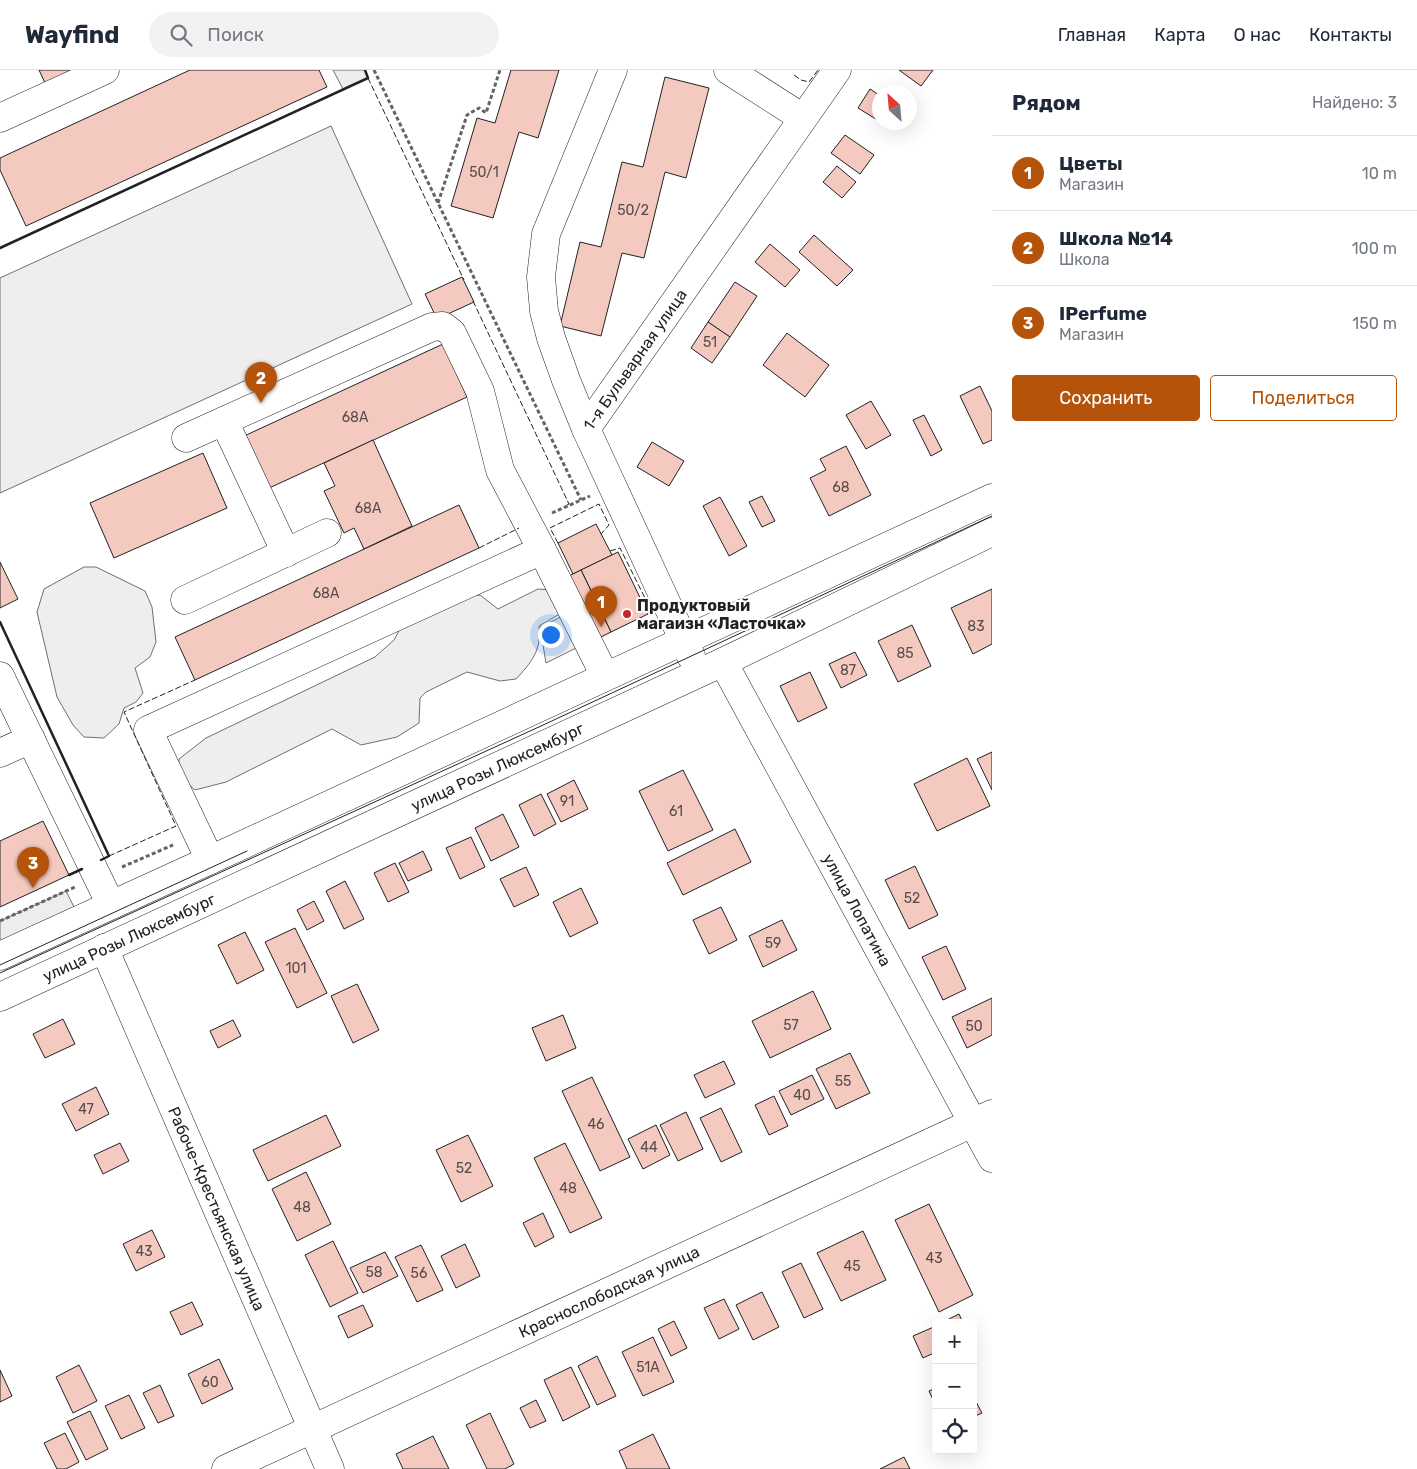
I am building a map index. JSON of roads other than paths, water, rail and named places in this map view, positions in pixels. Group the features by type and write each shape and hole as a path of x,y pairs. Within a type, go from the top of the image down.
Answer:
{"street":[{"path":"0,118 105,70"},
{"path":"586,429 551,338 544,311 541,277 546,234 613,70"},
{"path":"728,70 802,118"},
{"name":"1-я Бульварная улица","path":"711,667 684,640 586,429 836,70"},
{"path":"186,438 432,327 443,326 452,333 480,390 500,470 605,676"},
{"path":"224,421 286,553"},
{"path":"0,956 992,498"},
{"name":"улица Розы Люксембург","path":"0,997 711,667 992,532"},
{"path":"185,600 327,533"},
{"path":"210,860 148,730 542,550"},
{"name":"улица Лопатина","path":"711,667 982,1118 992,1158"},
{"path":"0,676 111,905"},
{"path":"0,753 31,739"},
{"name":"Рабоче-Крестьянская улица","path":"104,948 330,1469"},
{"name":"Краснослободская улица","path":"226,1469 982,1118"}],"tram line":[{"path":"0,973 541,726 992,516"},
{"path":"0,965 247,851"}],"place":[{"name":"Школа №14","path":"261,403"},
{"name":"Продуктовый магаизн «Ласточка»","path":"627,614"},
{"name":"Цветы","path":"601,627"},
{"name":"IPerfume","path":"33,888"}]}
